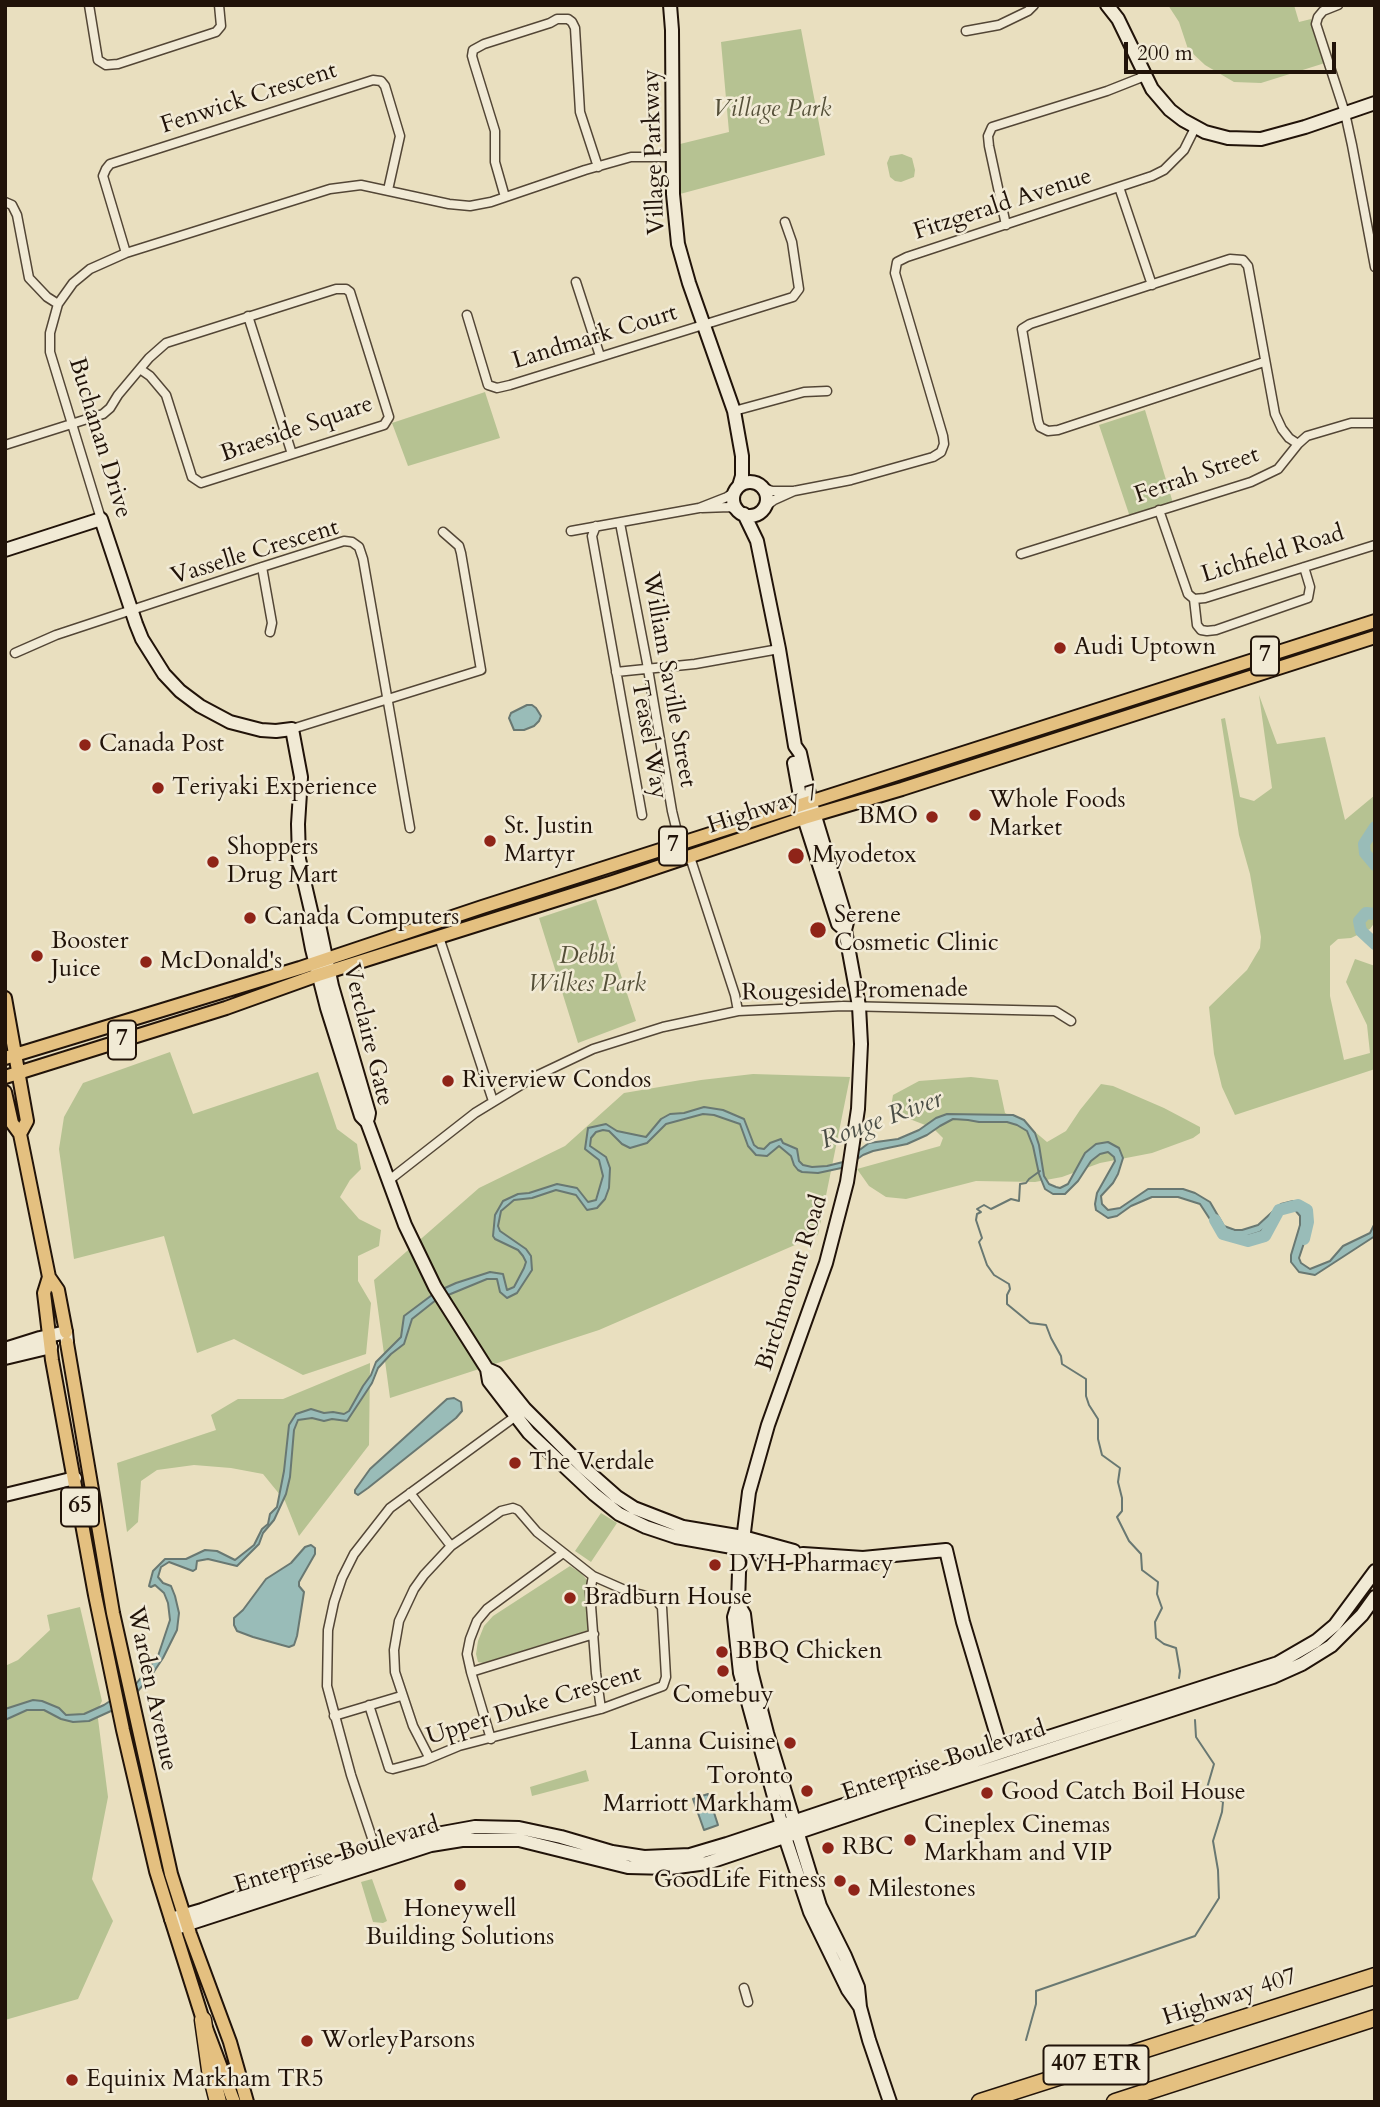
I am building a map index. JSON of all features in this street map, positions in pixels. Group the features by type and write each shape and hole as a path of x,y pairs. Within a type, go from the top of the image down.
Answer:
{"highway":[{"name":"Highway 407","path":"980,2102 1375,1976"},
{"name":"407 ETR","path":"1115,2102 1375,2018"},
{"path":"203,2020 218,2102"}],"main road":[{"name":"Village Parkway","path":"670,5 673,194 678,244 734,411 742,456 742,476 737,489"},
{"path":"1107,5 1118,19 1152,89 1163,103 1183,120 1205,132 1228,138 1261,139 1375,103"},
{"name":"Village Parkway","path":"742,456 760,486"},
{"path":"757,541 767,497 760,486 747,482 737,489 734,502 757,541 796,746 800,753 808,810"},
{"path":"741,512 752,515 763,509"},
{"path":"5,550 102,519"},
{"name":"Buchanan Drive","path":"102,519 142,639 164,674 180,691 215,715 242,726 276,731 292,729"},
{"name":"Highway 7","path":"11,1056 322,967 439,937 690,857 808,810 1375,621"},
{"name":"Highway 7","path":"5,1077 226,1008 322,967 680,844 808,810 902,789 1375,637"},
{"name":"Verclaire Gate","path":"292,729 301,777 297,849 312,915 318,919 322,967 361,1116 367,1122"},
{"name":"Birchmount Road","path":"808,810 838,924 845,930 859,1006 862,1044 860,1084 852,1158 842,1206 825,1263 768,1425 749,1492 738,1604 734,1617 740,1673 759,1747 790,1830 810,1912 848,1990 860,2007 890,2102"},
{"name":"Verclaire Gate","path":"322,967 369,1113 367,1122"},
{"name":"Warden Avenue","path":"5,998 11,1056 19,1073 27,1121 20,1134"},
{"name":"Warden Avenue","path":"5,1092 12,1123 20,1134 49,1277 58,1290 113,1613 123,1730 172,1924 203,2020 234,2102"},
{"path":"367,1122 414,1247 444,1303 486,1369 496,1373 521,1413 617,1497 634,1508 683,1527 742,1543 788,1548 803,1554 863,1558 946,1550 963,1622 1004,1758"},
{"name":"Warden Avenue","path":"49,1277 44,1293 50,1341 95,1595 136,1722 171,1874 230,2042 247,2102"},
{"path":"5,1349 66,1338"},
{"path":"5,1358 50,1341"},
{"path":"5,1495 75,1478"},
{"name":"Enterprise Boulevard","path":"172,1924 379,1857 430,1835 475,1826 519,1828 612,1852 644,1857 690,1855 790,1830 1278,1663 1316,1641 1335,1625 1375,1571"},
{"name":"Enterprise Boulevard","path":"1004,1758 1273,1677 1331,1646 1362,1615 1375,1597"}],"street":[{"path":"89,5 98,60 106,65 118,64 216,33 221,26 219,5"},
{"path":"965,31 999,25 1028,11 1034,5"},
{"path":"1338,5 1323,11 1315,24 1345,113 1375,267"},
{"path":"505,197 495,163 495,131 472,56 473,50 557,19 568,19 575,28 580,112 598,167"},
{"path":"1006,225 989,146 988,136 992,127 1107,91 1145,76"},
{"name":"Fenwick Crescent","path":"126,253 103,176 110,164 373,80 385,86 400,136 388,190"},
{"name":"Fitzgerald Avenue","path":"760,486 772,491 794,491 851,480 933,457 941,452 943,436 895,273 895,265 907,257 1139,181 1164,170 1184,150 1195,128"},
{"name":"Buchanan Drive","path":"102,519 50,352 50,333 58,304 81,275 126,253 321,191 350,185 470,206 491,202 631,157 673,157"},
{"path":"1119,187 1152,285"},
{"path":"5,202 12,205 17,215 29,278 47,297 58,304"},
{"name":"Landmark Court","path":"467,315 485,379 490,386 497,388 510,385 788,300 799,289 792,242 785,222"},
{"path":"1264,362 1058,430 1044,430 1038,421 1022,330 1030,324 1240,258 1246,262 1278,422 1289,438 1298,443"},
{"path":"576,282 600,356"},
{"name":"Braeside Square","path":"5,445 103,414 149,358 166,343 336,289 350,292 387,407 388,422 201,483 192,477 170,404 156,381 140,369"},
{"path":"248,316 292,454"},
{"path":"734,411 798,393 827,391"},
{"name":"Ferrah Street","path":"1021,554 1251,482 1278,469 1298,443 1307,436 1351,423 1375,423"},
{"path":"699,508 727,497 737,489"},
{"name":"Fitzgerald Avenue","path":"763,509 774,500 794,491"},
{"path":"571,531 699,508 730,507 741,512"},
{"name":"Lichfield Road","path":"1159,510 1188,594 1194,598 1205,598 1375,545"},
{"name":"William Saville Street","path":"620,523 680,844"},
{"name":"Teasel Way","path":"596,526 592,536 642,815"},
{"name":"Buchanan Drive","path":"292,729 481,670 461,553 459,546 443,531"},
{"name":"Vasselle Crescent","path":"15,653 56,635 262,567 344,541 352,542 359,547 363,559 387,701"},
{"path":"262,567 272,623 270,632"},
{"path":"1194,598 1197,625 1207,631 1216,630 1308,598 1310,587 1304,567"},
{"path":"616,672 648,670 779,649"},
{"path":"387,701 410,828"},
{"path":"690,857 738,1011"},
{"path":"439,937 493,1101"},
{"name":"Rougeside Promenade","path":"388,1181 475,1113 534,1077 593,1049 663,1027 738,1011 859,1006 1055,1011 1072,1021"},
{"path":"379,1857 327,1686 328,1630 338,1590 354,1554 390,1508 521,1413"},
{"path":"410,1493 451,1546 414,1589 399,1621 394,1650 395,1672 401,1696 429,1757"},
{"name":"Upper Duke Crescent","path":"369,1705 389,1768 393,1769 459,1746 601,1709 663,1686 666,1677 664,1620 662,1607 654,1598 627,1591 593,1576 537,1532 519,1510 513,1508 501,1511 451,1546"},
{"path":"491,1739 467,1654 470,1639 477,1621 487,1609 563,1553"},
{"path":"593,1576 590,1592 601,1709"},
{"path":"471,1672 594,1634"},
{"path":"334,1716 401,1696"},
{"path":"744,1988 748,2001"}],"green space":[{"path":"1168,5 1294,5 1299,22 1311,19 1325,63 1261,83 1234,82 1205,65 1188,49 1179,22"},
{"name":"Village Park","path":"801,29 825,155 680,194 680,144 729,132 721,42"},
{"path":"902,154 912,158 915,170 914,177 901,182 890,177 887,163 890,156"},
{"path":"485,392 500,438 408,466 392,423"},
{"path":"1145,410 1173,503 1130,517 1099,425"},
{"path":"1259,695 1277,744 1325,737 1345,820 1375,795 1375,922 1370,929 1351,938 1338,939 1330,946 1330,996 1344,1060 1370,1053 1367,1025 1346,982 1355,959 1375,966 1375,1069 1235,1115 1222,1087 1214,1054 1209,1007 1247,970 1260,948 1261,937 1250,874 1239,835 1221,719 1225,718 1240,797 1254,801 1272,788"},
{"name":"Debbi Wilkes Park","path":"596,899 636,1021 578,1043 539,918"},
{"path":"170,1052 193,1114 318,1072 337,1129 357,1144 361,1169 350,1180 340,1197 359,1219 381,1230 379,1246 358,1256 358,1281 371,1303 366,1354 303,1375 234,1339 197,1353 164,1236 74,1259 59,1149 64,1117 83,1083"},
{"path":"753,1074 850,1077 818,1235 599,1330 390,1398 374,1280 479,1188 565,1146 624,1093"},
{"path":"971,1077 998,1080 1005,1113 1028,1126 1047,1142 1066,1131 1101,1084 1113,1086 1164,1108 1200,1127 1200,1133 1152,1153 1100,1163 1062,1177 1035,1182 976,1181 906,1199 886,1197 869,1186 857,1169 940,1146 943,1138 933,1128 907,1118 891,1107 893,1095 919,1081"},
{"path":"370,1363 369,1445 299,1536 285,1501 263,1474 194,1465 157,1470 141,1481 138,1522 127,1532 117,1463 216,1430 211,1415 238,1399 283,1399"},
{"path":"601,1513 617,1523 591,1562 575,1551"},
{"path":"570,1566 587,1580 589,1630 483,1663 478,1662 478,1641 484,1626 493,1616"},
{"path":"80,1607 102,1701 97,1711 108,1797 92,1879 113,1921 78,1999 5,2020 5,1666 18,1660 50,1630 47,1615"},
{"path":"586,1770 589,1781 532,1796 530,1787"},
{"path":"372,1879 387,1921 383,1923 373,1922 361,1882"}],"water":[{"path":"527,705 536,708 541,716 539,721 524,730 514,730 509,718 511,713"},
{"path":"704,1107 723,1110 744,1119 754,1145 758,1148 764,1149 770,1143 781,1139 783,1143 797,1149 799,1161 803,1165 812,1167 843,1162 869,1143 898,1139 947,1114 1013,1115 1024,1120 1035,1133 1044,1176 1049,1184 1056,1187 1068,1184 1085,1153 1096,1144 1108,1142 1119,1148 1123,1158 1118,1174 1101,1196 1102,1204 1108,1210 1120,1208 1148,1189 1183,1189 1210,1202 1224,1226 1242,1230 1258,1225 1281,1204 1293,1201 1303,1205 1308,1216 1306,1237 1299,1258 1301,1263 1310,1269 1330,1261 1343,1246 1370,1233 1375,1223 1375,1236 1315,1275 1299,1272 1291,1262 1300,1225 1300,1216 1295,1210 1284,1211 1260,1232 1241,1238 1221,1233 1200,1204 1178,1197 1152,1197 1108,1218 1096,1210 1095,1204 1097,1193 1115,1161 1114,1157 1108,1152 1100,1154 1091,1161 1078,1181 1065,1194 1053,1194 1045,1189 1027,1131 1007,1122 953,1119 907,1144 873,1151 846,1167 818,1173 798,1170 791,1156 779,1146 767,1156 756,1155 748,1146 740,1124 714,1115 703,1114 666,1124 647,1143 630,1148 609,1131 596,1132 591,1138 590,1146 606,1157 610,1168 609,1188 605,1199 597,1208 587,1210 576,1195 556,1190 532,1198 514,1200 501,1211 498,1226 500,1231 526,1249 531,1256 532,1270 517,1293 507,1298 500,1292 497,1279 487,1279 436,1300 412,1319 404,1344 378,1368 372,1383 347,1421 312,1418 298,1420 294,1430 286,1494 259,1544 237,1566 208,1559 197,1561 193,1571 169,1562 161,1567 158,1577 171,1586 175,1596 179,1613 177,1630 163,1658 137,1692 122,1706 89,1721 73,1722 44,1710 27,1710 5,1720 5,1709 33,1700 59,1708 66,1715 84,1714 104,1705 136,1684 158,1656 170,1620 164,1593 155,1585 149,1586 153,1571 165,1559 186,1559 205,1550 217,1551 235,1560 254,1545 262,1529 268,1524 270,1514 277,1507 289,1425 296,1414 311,1409 324,1413 344,1414 349,1411 376,1362 401,1337 404,1316 436,1292 490,1272 503,1274 507,1290 514,1287 526,1262 518,1250 493,1236 495,1215 503,1201 518,1194 557,1184 577,1188 588,1202 596,1200 603,1176 599,1160 585,1149 588,1128 606,1124 617,1131 646,1137 661,1119 670,1114"},
{"path":"454,1398 461,1402 462,1411 456,1418 368,1488 358,1495 355,1493 370,1469 447,1399"},
{"path":"311,1545 315,1548 315,1554 299,1582 304,1592 294,1645 289,1647 237,1631 234,1618 266,1579 291,1563 305,1547"},
{"path":"708,1794 718,1825 704,1830 693,1799"}],"waterway":[{"name":"Rouge River","path":"1375,827 1364,844 1365,853 1375,865"},
{"name":"Rouge River","path":"1375,914 1366,913 1359,921 1361,931 1375,944"},
{"path":"1040,1171 1026,1183 1020,1184 1019,1201 1011,1199 991,1209 984,1205 977,1209 981,1212 977,1214 976,1220 982,1238 979,1242 987,1265 994,1275 1009,1284 1007,1304 1030,1323 1046,1325 1061,1356 1062,1364 1086,1379 1086,1396 1098,1419 1098,1439 1102,1455 1120,1468 1118,1482 1122,1511 1117,1517 1129,1541 1141,1554 1142,1570 1158,1582 1157,1594 1162,1608 1155,1622 1156,1638 1176,1648 1179,1678"},
{"name":"Rouge River","path":"1215,1220 1223,1234 1248,1241 1265,1236 1279,1210 1298,1205 1307,1210 1308,1222 1304,1239"},
{"path":"1026,2040 1036,2004 1036,1991 1195,1936 1219,1898 1213,1841 1223,1802 1214,1797 1207,1788 1214,1764 1196,1737 1195,1720"}],"place":[{"name":"Audi Uptown","path":"1060,648"},
{"name":"Canada Post","path":"85,745"},
{"name":"Teriyaki Experience","path":"158,788"},
{"name":"Whole Foods Market","path":"975,815"},
{"name":"BMO","path":"932,817"},
{"name":"St. Justin Martyr","path":"490,841"},
{"name":"Myodetox","path":"796,856"},
{"name":"Shoppers Drug Mart","path":"213,862"},
{"name":"Canada Computers","path":"250,918"},
{"name":"Serene Cosmetic Clinic","path":"818,930"},
{"name":"Booster Juice","path":"37,956"},
{"name":"McDonald's","path":"146,962"},
{"name":"Riverview Condos","path":"448,1081"},
{"name":"The Verdale","path":"515,1463"},
{"name":"DVH Pharmacy","path":"715,1565"},
{"name":"Bradburn House","path":"570,1598"},
{"name":"BBQ Chicken","path":"722,1652"},
{"name":"Comebuy","path":"723,1671"},
{"name":"Lanna Cuisine","path":"790,1743"},
{"name":"Toronto Marriott Markham","path":"807,1791"},
{"name":"Good Catch Boil House","path":"987,1793"},
{"name":"Cineplex Cinemas Markham and VIP","path":"910,1840"},
{"name":"RBC","path":"828,1848"},
{"name":"GoodLife Fitness","path":"840,1881"},
{"name":"Honeywell Building Solutions","path":"460,1885"},
{"name":"Milestones","path":"854,1890"},
{"name":"WorleyParsons","path":"307,2041"},
{"name":"Equinix Markham TR5","path":"72,2080"}]}
